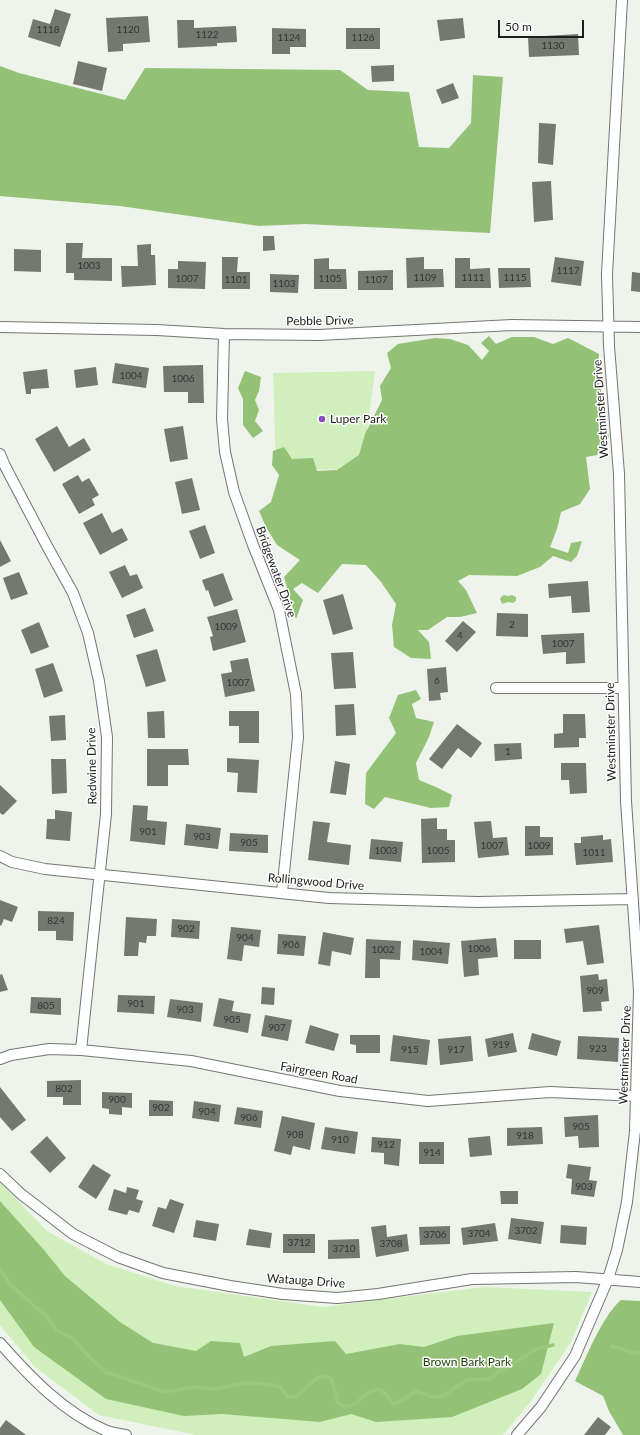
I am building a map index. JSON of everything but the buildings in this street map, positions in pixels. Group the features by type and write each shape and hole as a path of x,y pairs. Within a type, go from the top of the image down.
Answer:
{"street":[{"name":"Westminster Drive","path":"518,1435 541,1407 575,1356 608,1279 627,1202 635,1131 640,991 632,900 626,801 619,474 609,346 606,274 622,0"},
{"name":"Pebble Drive","path":"0,327 161,330 224,334 319,335 512,325 640,327"},
{"name":"Bridgewater Drive","path":"224,334 222,419 225,452 234,492 279,610 296,694 298,737 282,892"},
{"name":"Redwine Drive","path":"0,454 73,593 88,634 99,681 107,737 106,814 98,875 81,1050"},
{"path":"496,688 623,688"},
{"name":"Rollingwood Drive","path":"0,856 12,862 45,869 329,898 478,902 632,900"},
{"name":"Fairgreen Road","path":"0,1059 11,1055 49,1049 81,1050 191,1061 340,1091 428,1101 550,1092 637,1096"},
{"name":"Watauga Drive","path":"0,1174 20,1194 73,1234 118,1257 162,1273 230,1286 283,1294 337,1298 378,1294 472,1279 568,1277 640,1282"},
{"path":"0,1343 27,1373 58,1401 84,1419 108,1431 126,1435"}],"green space":[{"path":"0,66 19,73 125,100 145,68 340,70 368,90 409,92 419,147 449,148 471,123 473,75 503,77 490,233 305,224 259,226 120,206 0,196"},
{"path":"489,336 496,344 512,337 534,337 553,344 568,338 599,354 597,375 609,437 597,455 586,457 590,489 580,504 561,512 557,529 550,547 568,553 571,543 582,541 577,556 571,562 553,556 540,567 517,576 469,575 458,581 466,590 477,613 460,617 447,617 428,630 418,630 429,642 431,659 411,658 394,647 392,625 396,604 381,582 366,565 342,564 318,593 302,583 293,589 303,600 296,619 284,577 300,560 277,545 266,527 259,511 271,502 279,475 272,465 273,451 284,447 292,459 313,458 317,471 337,470 359,455 365,434 382,400 380,386 391,368 387,353 398,344 435,338 450,339 468,345 482,360 489,351 481,343"},
{"path":"245,371 261,377 259,391 255,400 259,410 255,421 263,431 253,438 243,425 243,399 238,388"},
{"name":"Luper Park","path":"375,371 366,438 358,462 342,469 276,471 273,373"},
{"path":"416,690 421,699 412,704 416,718 434,722 429,737 416,763 419,780 452,795 449,807 431,808 385,797 374,809 365,804 366,773 396,733 389,718 398,695"},
{"name":"Brown Bark Park","path":"0,1182 47,1231 106,1264 175,1286 322,1307 485,1287 592,1292 571,1342 531,1401 503,1435 196,1435 99,1415 35,1367 0,1325"},
{"path":"0,1201 65,1276 120,1322 153,1343 196,1351 211,1341 240,1343 244,1357 271,1346 335,1341 346,1354 400,1344 424,1347 457,1336 554,1323 541,1374 522,1389 452,1417 376,1422 351,1414 320,1422 222,1414 184,1416 106,1399 34,1347 0,1300"},
{"path":"621,1300 640,1301 640,1435 623,1435 609,1411 603,1396 575,1381 601,1327"}],"shaded area":[{"path":"504,595 512,595 516,597 516,601 513,603 508,602 502,604 500,599"}],"waterway":[{"path":"0,1269 10,1284 46,1316 56,1330 72,1338 91,1359 106,1372 165,1392 194,1387 216,1389 245,1383 267,1384 280,1387 288,1397 296,1397 318,1377 327,1377 332,1379 338,1403 348,1406 355,1404 369,1392 379,1389 385,1393 393,1404 417,1391 432,1397 441,1397 467,1380 489,1379 536,1349 553,1345"},
{"path":"612,1346 635,1353 640,1352"}],"place":[{"name":"Luper Park","path":"322,419"}]}
